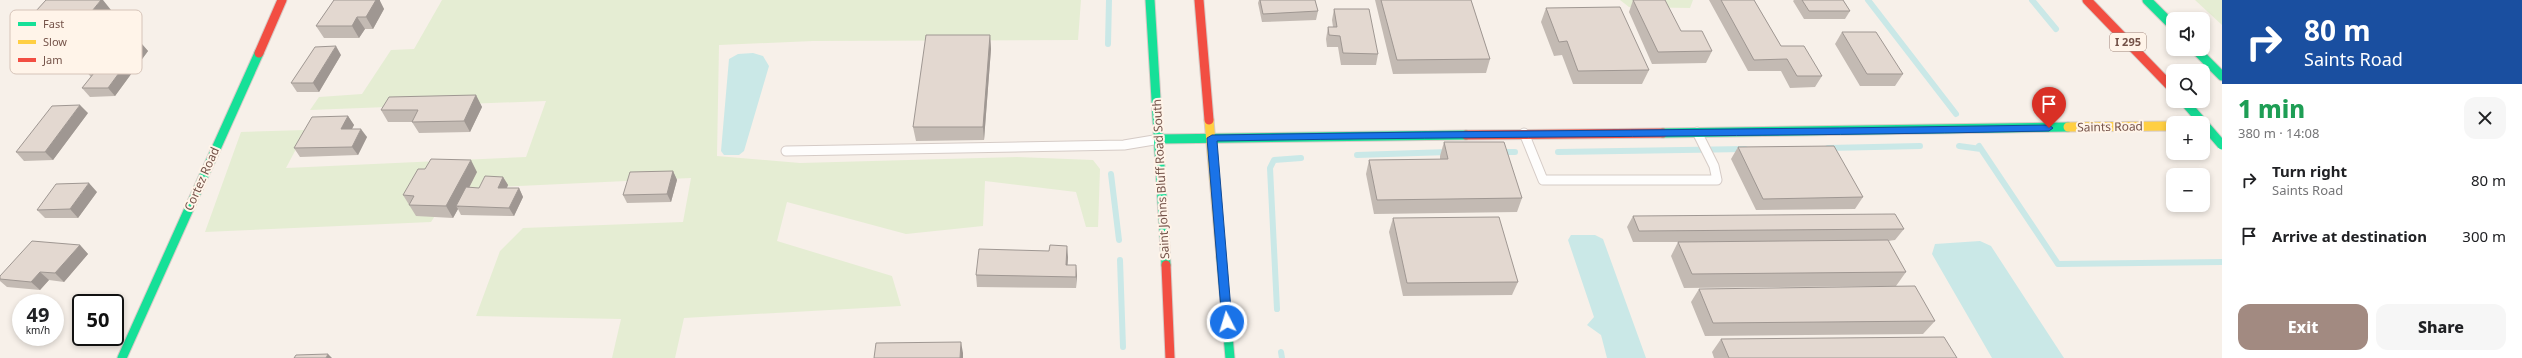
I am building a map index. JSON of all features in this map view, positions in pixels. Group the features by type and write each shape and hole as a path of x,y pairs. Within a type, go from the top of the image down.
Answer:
{"main road":[{"name":"Cortez Road","path":"122,358 282,0"},
{"name":"Saint Johns Bluff Road South","path":"1150,0 1160,139 1170,358"},
{"path":"1199,0 1230,358"},
{"name":"I 295","path":"2087,0 2166,82"},
{"path":"2148,0 2166,19"},
{"path":"2202,56 2222,76"},
{"path":"2190,108 2222,145"},
{"path":"2210,125 2216,125"},
{"name":"Saints Road","path":"1160,139 1524,133 2166,126"}],"lane":[{"path":"1524,133 1543,180 1717,180 1714,166 1697,132"},
{"path":"786,151 1124,145 1160,139"}],"green space":[{"path":"442,0 1081,0 1078,40 813,41 719,45 717,156 800,163 1017,157 1093,160 1100,169 1098,227 1086,227 1076,192 985,181 983,226 906,234 787,202 777,241 892,276 901,306 684,318 675,358 612,358 621,319 476,316 500,251 523,228 683,222 691,178 452,189 431,222 205,232 241,132 306,130 286,168 526,157 546,101 310,110 319,97 362,94 391,50 414,49"},
{"path":"1620,0 1693,0 1690,8 1629,7"},
{"path":"2195,0 2222,0 2222,25 2210,14 2210,12 2208,12"}],"water":[{"path":"753,53 763,56 769,66 744,151 739,155 724,155 721,151 729,59 738,54"},
{"path":"1571,235 1595,235 1603,239 1646,358 1607,358 1601,335 1587,325 1594,317 1568,240"},
{"path":"1980,241 1991,246 2064,358 1992,358 1932,254 1935,244"}],"building":[{"path":"46,0 101,0 93,10 37,10"},
{"path":"334,0 376,0 366,17 357,17 352,26 316,26"},
{"path":"1260,0 1315,0 1318,11 1263,14"},
{"path":"1381,0 1471,0 1490,59 1397,60"},
{"path":"1633,0 1665,0 1681,31 1702,31 1712,51 1658,52"},
{"path":"1721,0 1754,0 1781,46 1804,46 1822,76 1797,76 1787,59 1754,60"},
{"path":"1802,0 1843,0 1850,11 1809,11"},
{"path":"1620,7 1649,70 1578,71 1567,41 1559,42 1546,8"},
{"path":"1334,9 1369,9 1378,54 1343,53 1340,36 1329,35 1328,27 1337,27"},
{"path":"1842,32 1876,32 1903,74 1867,74"},
{"path":"926,35 990,35 983,127 913,127"},
{"path":"336,46 313,83 291,83 315,47"},
{"path":"93,74 118,74 108,88 82,88"},
{"path":"476,95 464,121 412,122 418,110 381,110 389,97"},
{"path":"80,105 45,152 16,152 52,106"},
{"path":"348,116 341,129 361,129 352,147 294,148 312,117"},
{"path":"1444,142 1504,142 1522,198 1377,200 1369,160 1448,159"},
{"path":"1834,146 1863,197 1763,199 1738,147"},
{"path":"431,159 471,160 446,206 409,205 414,196 403,195 418,169 425,169"},
{"path":"673,171 667,194 623,195 630,172"},
{"path":"485,176 503,177 498,188 519,188 509,208 456,206 466,187 479,188"},
{"path":"89,183 70,209 37,210 56,184"},
{"path":"1895,214 1904,229 1639,231 1633,216"},
{"path":"1499,217 1518,282 1407,283 1393,218"},
{"path":"1888,240 1906,272 1692,274 1678,242"},
{"path":"32,241 80,245 55,273 40,272 31,282 0,279 0,276"},
{"path":"1050,245 1067,246 1066,265 1076,265 1076,277 976,275 979,249 1049,251"},
{"path":"1915,286 1935,321 1713,323 1699,289"},
{"path":"1944,337 1957,358 1729,358 1721,339"},
{"path":"961,342 960,358 874,358 876,343"},
{"path":"328,354 326,358 294,358 296,355"}],"waterway":[{"path":"1108,44 1109,0"},
{"path":"1868,0 1956,114"},
{"path":"2032,0 2056,29"},
{"path":"1828,148 1920,146"},
{"path":"1959,146 1981,149"},
{"path":"1979,146 2058,264 2222,262"},
{"path":"1558,152 1745,149"},
{"path":"1357,155 1448,152"},
{"path":"1501,152 1515,152"},
{"path":"1277,309 1270,168 1274,160 1301,158"},
{"path":"1111,174 1119,240"},
{"path":"1120,260 1123,347"},
{"path":"1281,352 1282,358"}],"traffic: fast":[{"path":"1150,0 1166,265"},
{"path":"2147,0 2166,19"},
{"path":"122,358 259,53"},
{"path":"2202,56 2222,76"},
{"path":"2190,108 2222,145"},
{"path":"1663,133 2068,127"},
{"path":"1160,139 1466,135"},
{"path":"1221,257 1230,358"}],"traffic: slow":[{"path":"1209,120 1221,257"},
{"path":"2068,127 2166,126"}],"traffic: jam":[{"path":"259,53 282,0"},
{"path":"1199,0 1209,120"},
{"path":"2087,0 2166,82"},
{"path":"1466,135 1663,133"},
{"path":"1166,265 1170,358"}],"route":[{"path":"1227,322 1212,138 1326,135 1840,132 2049,128"}]}
